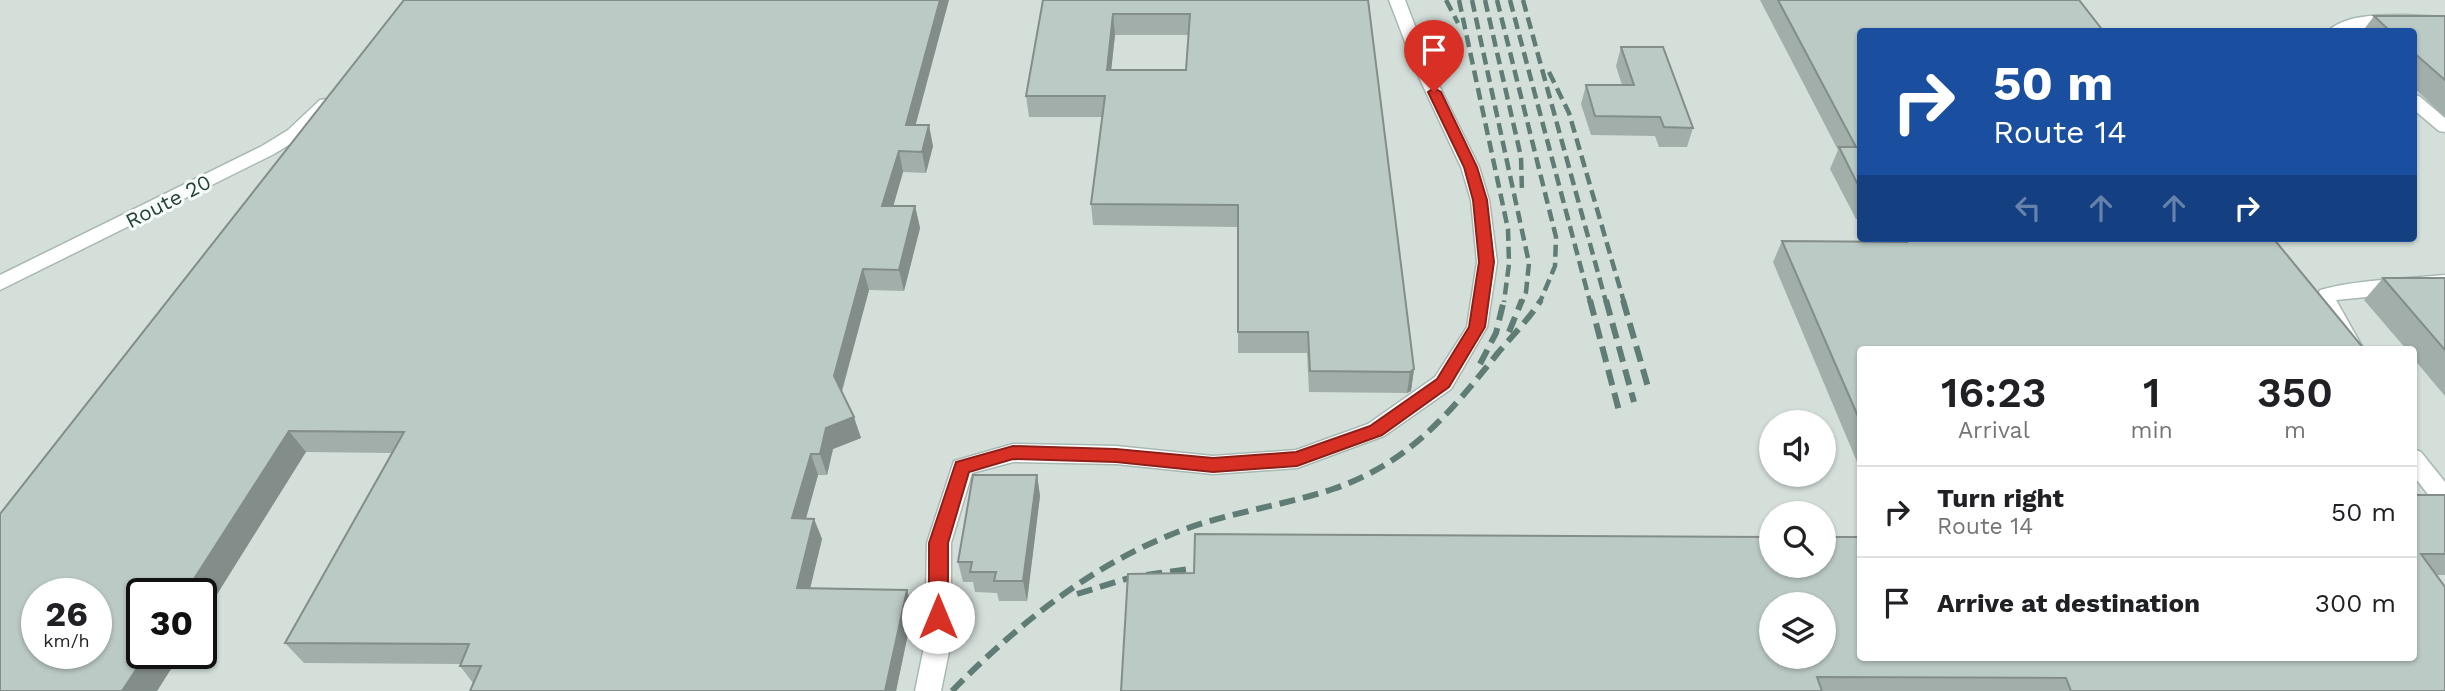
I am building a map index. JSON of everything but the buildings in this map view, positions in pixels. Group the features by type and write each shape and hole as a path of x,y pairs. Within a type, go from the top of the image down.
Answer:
{"street":[{"path":"928,691 938,642 939,543 962,467 1013,453 1116,455 1213,465 1297,459 1376,430 1443,383 1477,327 1487,262 1480,200 1471,167 1425,73 1397,0"},
{"path":"2341,28 2370,22 2445,22"},
{"name":"Route 20","path":"0,284 268,150 304,126 331,99 275,169"},
{"path":"2417,103 2445,127"},
{"path":"2351,346 2326,300 2327,295 2353,290 2445,282"},
{"path":"2417,463 2445,499"}],"shaded area":[{"path":"0,0 2445,0 2445,691 0,691"}],"railway":[{"path":"1446,0 1458,23"},
{"path":"1459,0 1508,229 1509,264 1504,302"},
{"path":"1472,0 1529,263 1526,292 1522,302"},
{"path":"1485,0 1521,157 1522,192"},
{"path":"1497,0 1556,237 1555,266 1541,301"},
{"path":"1510,0 1590,302"},
{"path":"1523,0 1606,302"},
{"path":"1549,72 1569,113 1624,302"},
{"path":"1480,364 1496,333 1504,300"},
{"path":"1509,332 1522,300"},
{"path":"1590,300 1619,411"},
{"path":"1606,300 1634,402"},
{"path":"1623,300 1648,387"},
{"path":"952,691 1001,644 1053,602 1081,582 1139,549 1190,527 1333,489 1360,478 1406,451 1462,397 1541,301"},
{"path":"1077,594 1132,577 1190,569"}],"route":[{"path":"938,617 939,543 962,467 1013,453 1116,455 1213,465 1297,459 1376,430 1443,383 1477,327 1487,262 1480,200 1471,167 1434,92"}]}
